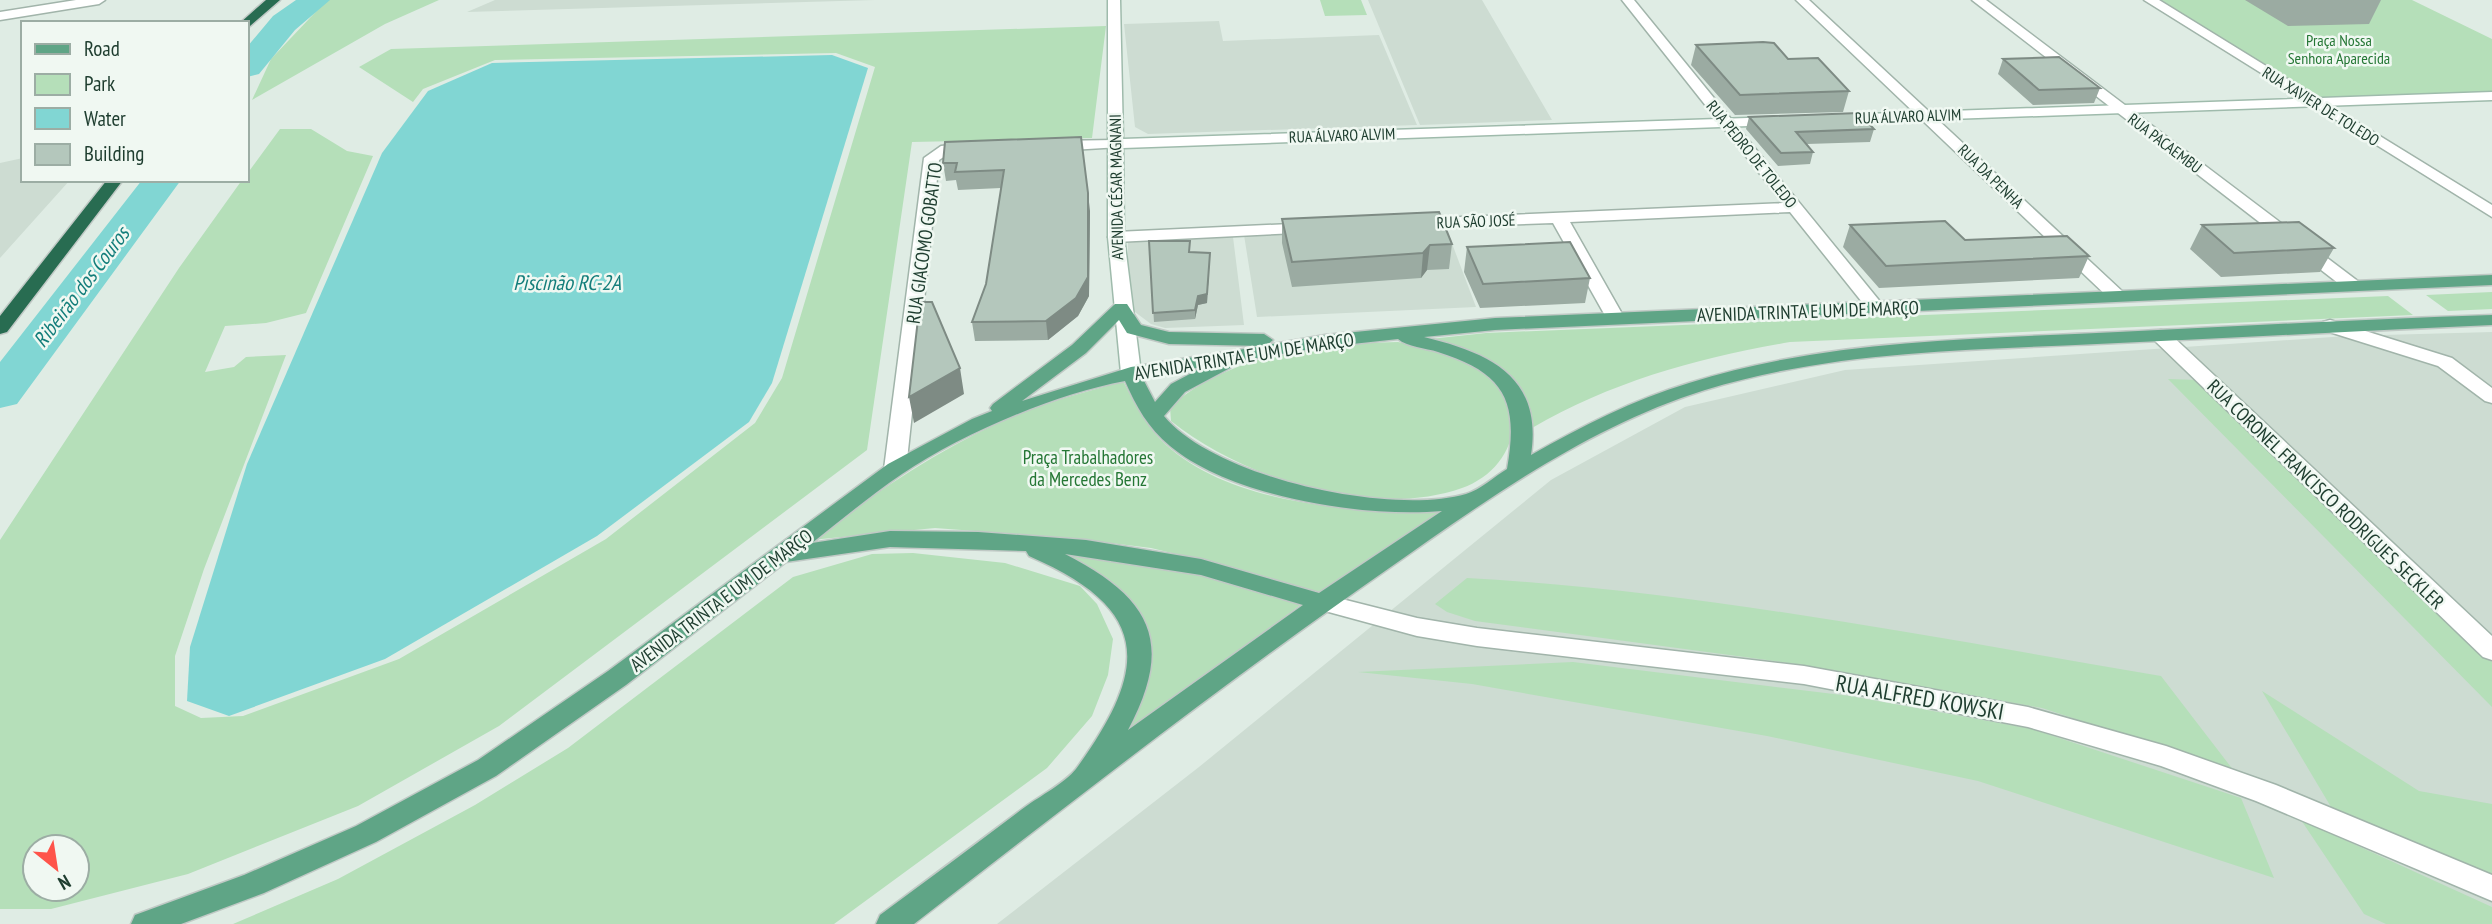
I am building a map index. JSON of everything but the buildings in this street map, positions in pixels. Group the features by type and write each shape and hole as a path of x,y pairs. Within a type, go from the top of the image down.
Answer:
{"highway":[{"path":"248,21 274,0"},
{"path":"0,328 113,182"}],"main road":[{"name":"AVENIDA TRINTA E UM DE MARÇO","path":"146,924 254,884 366,834 486,768 617,678 895,469 979,423 1050,397 1131,373 1325,341 1495,324 2492,280"},
{"path":"979,423 1079,349 1121,308 1134,329 1155,337 1325,341"},
{"name":"AVENIDA TRINTA E UM DE MARÇO","path":"891,924 1322,602 1518,469 1575,435 1695,387 1761,369 1838,355 1933,346 2492,320"},
{"path":"1390,334 1468,356 1507,381 1521,403 1525,419 1526,432 1518,469"},
{"path":"1153,416 1178,388 1249,353"},
{"path":"1131,373 1153,416 1168,434 1205,459 1305,495 1377,507 1472,501"},
{"path":"778,556 890,539 933,538 1086,548 1201,566 1322,602"},
{"path":"1018,544 1085,573 1107,589 1133,627 1141,651 1141,670 1122,719 1079,782"}],"street":[{"path":"0,16 99,0"},
{"name":"AVENIDA CÉSAR MAGNANI","path":"1114,0 1115,237 1121,308 1131,373"},
{"name":"RUA PEDRO DE TOLEDO","path":"1628,0 1876,308"},
{"name":"RUA DA PENHA","path":"1802,0 2117,296"},
{"name":"RUA PACAEMBU","path":"1978,0 2353,286"},
{"name":"RUA XAVIER DE TOLEDO","path":"2150,0 2492,212"},
{"name":"RUA ÁLVARO ALVIM","path":"1820,119 2311,100 2492,96"},
{"name":"RUA ÁLVARO ALVIM","path":"1115,144 1793,120"},
{"path":"1037,146 1115,144"},
{"name":"RUA GIACOMO GOBATTO","path":"895,469 932,158 946,149 985,148"},
{"name":"RUA SÃO JOSÉ","path":"1396,225 1795,207"},
{"path":"1559,218 1616,319"},
{"path":"1115,237 1329,228"},
{"path":"2330,326 2445,362 2492,397"},
{"name":"RUA CORONEL FRANCISCO RODRIGUES SECKLER","path":"2161,336 2492,651"},
{"name":"RUA ALFRED KOWSKI","path":"1322,602 1417,627 1477,637 1804,675 2028,717 2166,757 2266,793 2492,888"}],"shaded area":[{"path":"495,0 875,0 467,12"},
{"path":"1368,0 1482,0 1552,120 1420,125"},
{"path":"1219,21 1223,41 1379,35 1417,125 1148,134 1135,127 1124,24"},
{"path":"21,158 21,182 68,182 0,258 0,163"},
{"path":"1445,225 1476,307 1257,317 1244,235"},
{"path":"1233,237 1244,325 1165,328 1151,324 1131,309 1128,300 1128,241"},
{"path":"2492,332 2492,924 997,924 1199,767 1551,480 1685,407 1845,370 2347,336"}],"green space":[{"path":"327,0 439,0 385,24 252,100 271,59"},
{"path":"1320,0 1361,0 1367,15 1325,16"},
{"name":"Praça Nossa Senhora Aparecida","path":"2153,0 2412,0 2492,39 2492,94 2315,99"},
{"path":"1106,26 1092,138 912,142 867,450 499,726 358,806 188,874 91,899 91,833 21,833 21,903 74,903 51,909 0,909 0,540 179,268 241,182 248,182 248,173 280,129 311,129 347,151 373,156 306,313 266,323 225,326 205,372 234,367 246,357 286,355 204,569 175,656 175,706 201,718 243,716 399,659 606,539 755,423 782,378 875,67 836,53 495,60 423,89 413,102 359,67 391,49"},
{"path":"2492,292 2492,309 2448,311 2426,295"},
{"path":"2388,296 2413,315 1790,342 1657,373 1594,397 1532,428 1520,391 1497,367 1467,351 1430,339 1486,333"},
{"name":"Praça Trabalhadores da Mercedes Benz","path":"1398,342 1450,356 1474,367 1486,374 1506,398 1512,429 1509,444 1502,458 1478,480 1462,488 1427,497 1389,499 1349,496 1309,488 1271,476 1200,442 1171,421 1170,407 1220,374 1248,363 1307,349"},
{"path":"2168,379 2199,380 2492,662 2492,707"},
{"name":"Praça Trabalhadores da Mercedes Benz","path":"1123,381 1144,419 1161,440 1189,462 1221,479 1257,492 1335,507 1446,511 1317,595 1213,563 1151,548 1070,538 935,528 811,540 888,486 969,437 1038,407"},
{"path":"1042,549 1174,566 1303,603 1123,740 1142,633"},
{"path":"913,553 1005,563 1080,586 1097,604 1113,639 1108,675 1092,716 1047,768 834,924 233,924 338,879 475,805 568,748 793,577 872,554"},
{"path":"1467,578 1554,584 1728,604 2161,676 2234,771 2042,708 1804,665 1475,621 1447,612 1435,604"},
{"path":"1573,662 1850,696 2032,729 2241,798 2274,878 1978,781 1767,736 1472,684 1358,672"},
{"path":"2262,691 2419,791 2492,804 2492,875 2331,807"},
{"path":"2301,820 2492,907 2492,924 2386,924 2364,914"}],"water":[{"name":"Piscinão RC-2A","path":"832,55 868,68 772,383 749,422 597,536 385,659 229,716 187,701 190,647 247,464 382,153 428,91 492,63"}],"waterway":[{"name":"Ribeirão dos Couros","path":"248,66 284,23 315,0"},
{"name":"Ribeirão dos Couros","path":"0,394 160,182"}]}
